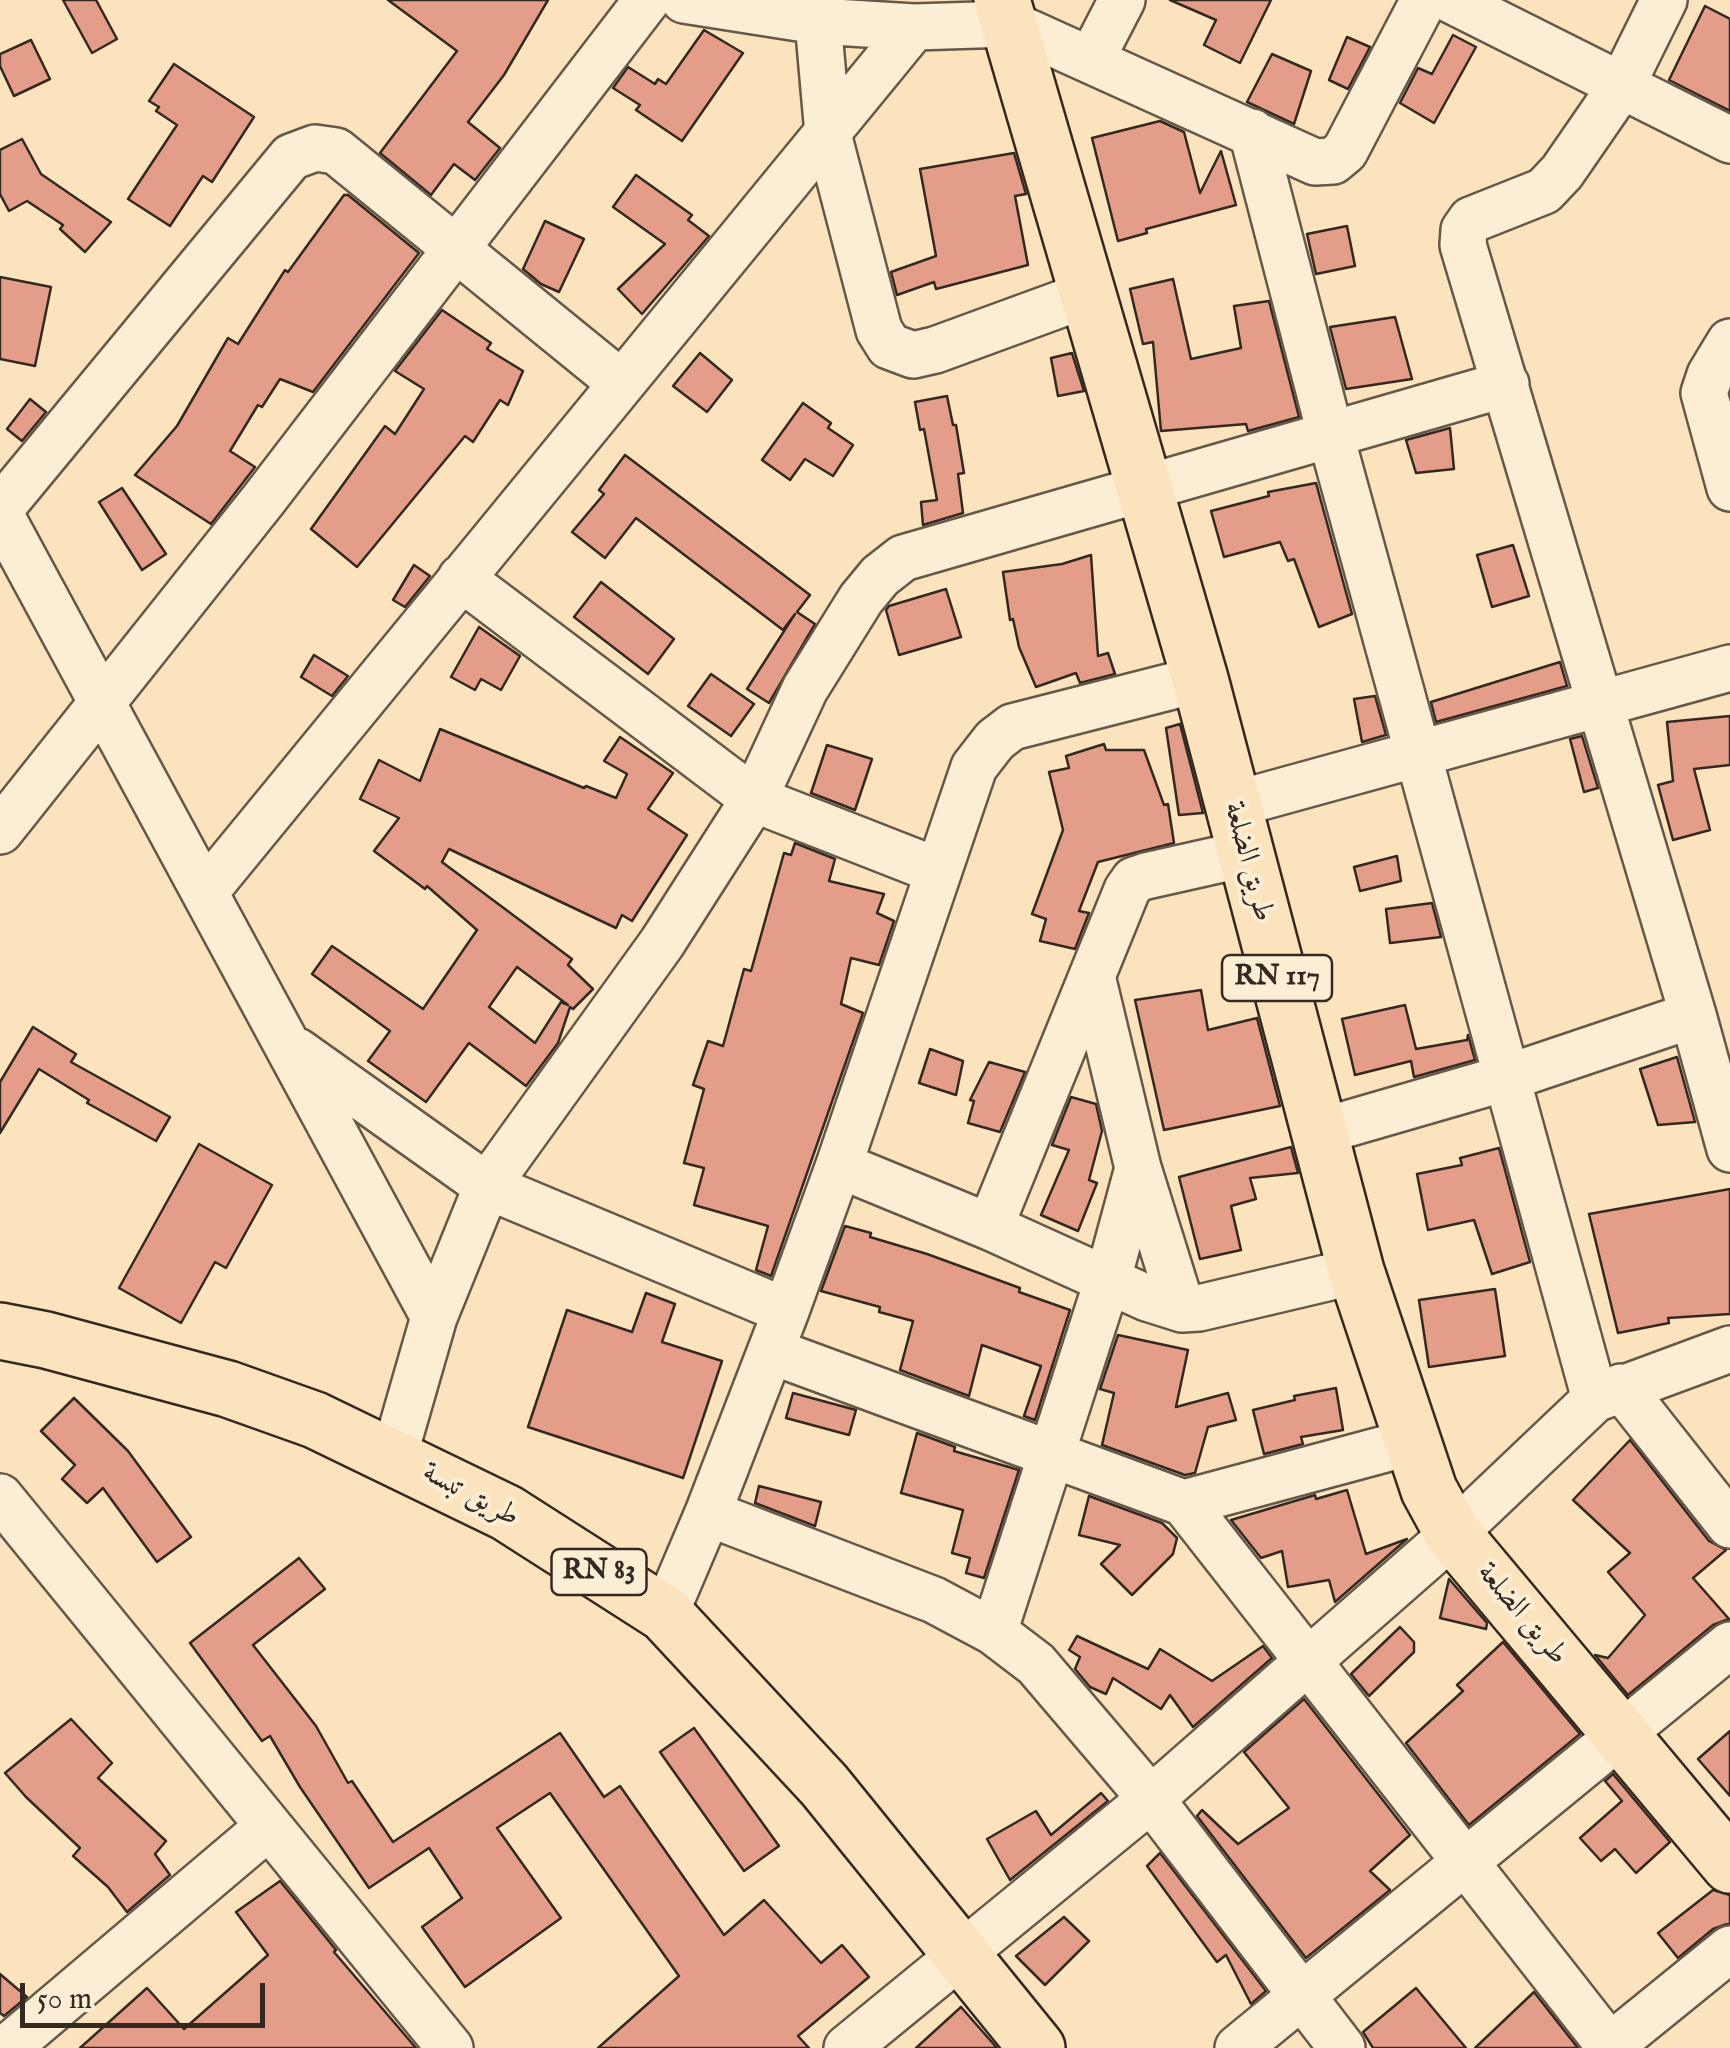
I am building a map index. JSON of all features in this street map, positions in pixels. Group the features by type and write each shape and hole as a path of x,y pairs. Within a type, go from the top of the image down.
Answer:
{"main road":[{"name":"طريق الضلعة","path":"1006,12 1200,679 1356,1271 1429,1490 1453,1534 1730,1866"},
{"name":"طريق تبسة","path":"0,1331 228,1388 315,1420 507,1513 664,1614 824,1784 1037,2048"}],"street":[{"path":"0,831 458,250 647,0"},
{"path":"684,0 818,21 914,28 1006,12 1090,60 1315,162 1333,161 1345,151 1424,0"},
{"path":"1090,60 1122,0"},
{"path":"1451,0 1730,140"},
{"path":"1664,0 1622,86 1562,172 1544,191 1472,220 1464,230 1463,244 1730,1148"},
{"path":"818,21 828,134 880,330 889,346 913,355 934,350 1088,294"},
{"path":"205,892 914,28"},
{"path":"1252,132 1330,433 1509,1078 1609,1393 1730,1524"},
{"path":"434,1317 0,512 291,156 315,148 336,151 620,383"},
{"path":"1730,342 1704,393 1730,488"},
{"path":"394,1456 434,1317 488,1186 662,943 754,799 805,689 861,598 880,576 903,558 1506,384"},
{"path":"461,578 754,799 938,871"},
{"path":"990,1227 1126,890 1134,880 1238,829 1419,754 1730,668"},
{"path":"664,1614 708,1513 839,1165 974,767 995,740 1012,727 1200,679"},
{"path":"1092,976 1138,1168 1182,1309"},
{"path":"1319,1132 1509,1078 1693,1015"},
{"path":"287,1044 488,1186 778,1331 1051,1454 1184,1503 1304,1662 1609,2048 1730,1949"},
{"path":"839,1165 1147,1298 1182,1309 1356,1271"},
{"path":"994,1632 1108,1279 1138,1168"},
{"path":"847,2048 1151,1799 1609,1393 1730,1348"},
{"path":"1184,1503 1411,1442"},
{"path":"0,1497 450,2048"},
{"path":"708,1513 934,1600 994,1632 1036,1664 1151,1799 1342,2048"},
{"path":"1238,2048 1730,1646"},
{"path":"7,2048 268,1827"}],"building":[{"path":"63,0 96,0 117,39 92,53"},
{"path":"388,0 548,0 504,75 468,122 500,148 475,180 454,164 431,195 380,153 457,51"},
{"path":"1170,0 1271,0 1240,63 1204,45 1216,20"},
{"path":"1705,6 1730,19 1730,111 1669,80"},
{"path":"704,30 743,53 682,141 636,110 640,105 613,88 628,67 655,84 658,79 666,84"},
{"path":"1453,35 1476,47 1434,123 1400,103 1418,68 1432,74"},
{"path":"1347,37 1370,47 1348,89 1329,80"},
{"path":"31,40 50,79 14,96 0,66 0,54"},
{"path":"1272,54 1311,71 1294,124 1247,102"},
{"path":"174,64 254,117 212,182 203,176 170,226 128,199 177,125 156,111 159,107 149,101"},
{"path":"1160,121 1184,132 1200,193 1221,151 1236,205 1146,229 1147,233 1118,241 1092,138"},
{"path":"22,139 41,174 111,222 85,252 60,229 63,225 27,201 9,211 0,194 0,150"},
{"path":"1014,153 1026,194 1015,196 1028,265 936,289 934,282 897,295 891,272 936,256 920,169"},
{"path":"636,175 692,215 688,220 709,236 642,314 618,289 665,244 613,207"},
{"path":"344,195 419,253 313,392 280,379 262,407 258,405 230,451 255,467 211,524 135,475 177,426 228,338 238,344 285,270 288,272"},
{"path":"545,221 584,239 559,292 523,269"},
{"path":"1347,226 1355,266 1316,274 1307,234"},
{"path":"0,277 51,287 35,366 0,359"},
{"path":"1173,279 1191,359 1241,348 1234,306 1269,301 1299,417 1248,431 1246,424 1161,431 1153,342 1143,344 1130,289"},
{"path":"442,310 491,343 487,349 523,371 508,405 500,400 473,442 465,436 357,567 311,529 385,426 395,434 424,389 395,371"},
{"path":"1395,317 1412,379 1346,389 1330,327"},
{"path":"700,353 732,380 707,412 673,386"},
{"path":"1072,353 1084,391 1058,396 1051,358"},
{"path":"947,396 964,473 958,474 963,513 923,525 921,502 937,500 915,402"},
{"path":"30,399 46,412 22,441 7,429"},
{"path":"803,403 831,423 828,428 853,445 833,476 805,459 790,480 762,460"},
{"path":"1450,428 1454,469 1416,473 1406,440"},
{"path":"625,455 810,595 797,612 815,624 769,703 747,689 795,614 783,630 636,518 605,558 572,532 604,494 599,490"},
{"path":"1316,483 1352,614 1319,627 1294,559 1288,561 1280,542 1224,557 1211,511 1269,496 1268,492"},
{"path":"122,488 166,554 142,570 99,502"},
{"path":"1513,545 1529,596 1492,607 1477,555"},
{"path":"1091,555 1098,656 1108,653 1115,674 1080,683 1076,673 1036,687 1019,647 1013,619 1010,620 1003,572 1062,564"},
{"path":"414,565 430,576 405,607 393,600"},
{"path":"601,582 674,639 648,674 574,617"},
{"path":"946,589 961,637 899,655 886,610"},
{"path":"479,627 520,656 501,690 481,679 475,690 451,677"},
{"path":"314,655 348,676 332,696 301,677"},
{"path":"1560,662 1567,686 1436,722 1431,702"},
{"path":"711,674 754,704 731,736 688,706"},
{"path":"1375,696 1386,735 1362,742 1354,699"},
{"path":"1730,716 1730,765 1694,769 1710,830 1673,840 1658,785 1673,781 1667,722"},
{"path":"1180,724 1203,813 1179,815 1166,728"},
{"path":"440,729 616,798 627,774 604,761 620,737 673,773 648,809 687,835 632,921 622,915 616,928 449,849 442,862 572,959 568,965 593,989 573,1009 570,1007 558,1043 526,1086 469,1043 426,1102 368,1061 390,1031 312,974 332,946 423,1009 477,930 427,886 425,889 374,851 399,818 360,799 379,760 420,781","holes":["517,967 568,1005 561,1002 535,1043 489,1007"]},
{"path":"1582,736 1598,788 1584,792 1570,739"},
{"path":"1104,744 1106,750 1144,750 1164,805 1168,804 1174,843 1098,862 1079,911 1089,913 1075,949 1040,941 1046,919 1032,914 1063,830 1049,772 1069,768 1066,756"},
{"path":"827,745 872,759 855,810 811,793"},
{"path":"795,843 835,859 829,881 884,894 877,913 894,921 879,965 851,958 841,1004 863,1013 771,1276 756,1270 768,1226 694,1205 704,1168 684,1163 704,1089 693,1085 708,1041 723,1046 744,969 751,971 784,853 791,855"},
{"path":"1397,856 1401,881 1360,891 1354,867"},
{"path":"1432,903 1441,937 1390,943 1386,909"},
{"path":"1201,990 1208,1030 1257,1018 1280,1106 1164,1130 1135,1000"},
{"path":"1405,1005 1416,1049 1467,1040 1468,1035 1475,1060 1414,1077 1411,1061 1355,1075 1342,1019"},
{"path":"33,1027 76,1054 71,1062 170,1117 156,1141 87,1103 89,1100 39,1069 0,1133 0,1082"},
{"path":"930,1049 963,1061 956,1095 919,1083"},
{"path":"1677,1057 1695,1122 1658,1125 1640,1069"},
{"path":"989,1062 1025,1072 1000,1132 968,1123 974,1101 970,1100"},
{"path":"1071,1097 1096,1104 1102,1131 1089,1180 1097,1183 1078,1231 1041,1215 1069,1150 1052,1145"},
{"path":"199,1144 272,1185 226,1268 215,1262 181,1323 119,1288"},
{"path":"1291,1147 1298,1173 1250,1178 1256,1199 1231,1206 1241,1250 1200,1259 1179,1177"},
{"path":"1499,1148 1530,1262 1492,1274 1474,1220 1428,1230 1417,1174 1462,1165 1460,1158"},
{"path":"1730,1189 1730,1314 1668,1318 1669,1323 1618,1333 1589,1214"},
{"path":"845,1226 1020,1288 1019,1292 1070,1310 1035,1420 1024,1416 1041,1366 982,1345 969,1396 900,1370 913,1321 879,1312 880,1307 821,1291"},
{"path":"1495,1289 1505,1356 1429,1367 1419,1300"},
{"path":"646,1293 675,1304 662,1342 722,1361 683,1478 528,1427 567,1310 632,1332"},
{"path":"1118,1335 1188,1350 1176,1407 1228,1393 1236,1420 1208,1427 1195,1473 1185,1475 1102,1445 1114,1393 1100,1389"},
{"path":"1336,1388 1343,1430 1301,1437 1303,1444 1264,1454 1253,1410 1295,1400 1294,1396"},
{"path":"793,1393 856,1410 849,1435 786,1418"},
{"path":"74,1398 128,1451 191,1537 157,1562 103,1488 87,1503 62,1479 75,1465 41,1431"},
{"path":"917,1433 955,1447 954,1451 1019,1470 984,1578 966,1573 970,1558 952,1553 963,1510 901,1493"},
{"path":"1630,1440 1709,1541 1726,1550 1693,1578 1729,1619 1713,1625 1628,1695 1595,1655 1608,1658 1645,1615 1608,1572 1630,1553 1573,1500"},
{"path":"759,1486 821,1502 815,1526 755,1503"},
{"path":"1347,1490 1366,1554 1407,1539 1335,1602 1329,1580 1288,1587 1282,1551 1261,1558 1231,1520 1315,1495 1316,1499"},
{"path":"1089,1496 1162,1523 1177,1538 1173,1554 1132,1595 1101,1564 1120,1545 1079,1535"},
{"path":"299,1558 325,1589 253,1645 316,1726 348,1783 352,1781 393,1842 560,1733 604,1797 620,1786 724,1935 764,1900 821,1963 842,1945 869,1977 798,2036 809,2048 598,2048 679,1976 550,1793 497,1828 561,1918 465,1987 422,1927 462,1898 429,1848 369,1888 270,1736 262,1741 190,1643"},
{"path":"1449,1579 1487,1623 1486,1629 1440,1618"},
{"path":"1400,1627 1414,1642 1414,1652 1369,1696 1351,1674"},
{"path":"1077,1636 1148,1669 1160,1649 1212,1681 1263,1646 1272,1658 1193,1727 1170,1695 1161,1709 1113,1678 1106,1694 1090,1687 1075,1669 1080,1657 1069,1650"},
{"path":"1503,1642 1580,1734 1469,1825 1406,1743 1463,1691 1457,1685"},
{"path":"1304,1699 1410,1835 1370,1871 1390,1890 1306,1958 1197,1816 1202,1810 1238,1844 1289,1808 1244,1752"},
{"path":"71,1719 112,1763 98,1778 166,1841 155,1854 170,1875 127,1912 108,1887 73,1856 80,1848 5,1773"},
{"path":"694,1728 779,1846 744,1871 660,1752"},
{"path":"1730,1731 1730,1796 1698,1759"},
{"path":"1613,1774 1670,1842 1636,1873 1615,1849 1601,1861 1580,1838 1622,1801 1605,1781"},
{"path":"1101,1793 1108,1801 1010,1880 987,1839 1036,1811 1051,1835"},
{"path":"1160,1853 1266,1991 1251,2004 1226,1955 1217,1962 1147,1866"},
{"path":"280,1881 416,2048 80,2048 147,1988 184,2029 268,1955 236,1912"},
{"path":"1713,1890 1730,1895 1730,1923 1713,1929 1678,1958 1658,1933"},
{"path":"1064,1917 1089,1941 1045,1985 1016,1956"},
{"path":"0,1974 27,1997 4,2016 0,2013"},
{"path":"1416,1988 1466,2048 1373,2048 1363,2032"},
{"path":"1534,1992 1578,2048 1475,2048"},
{"path":"961,2007 997,2048 916,2048"}]}
